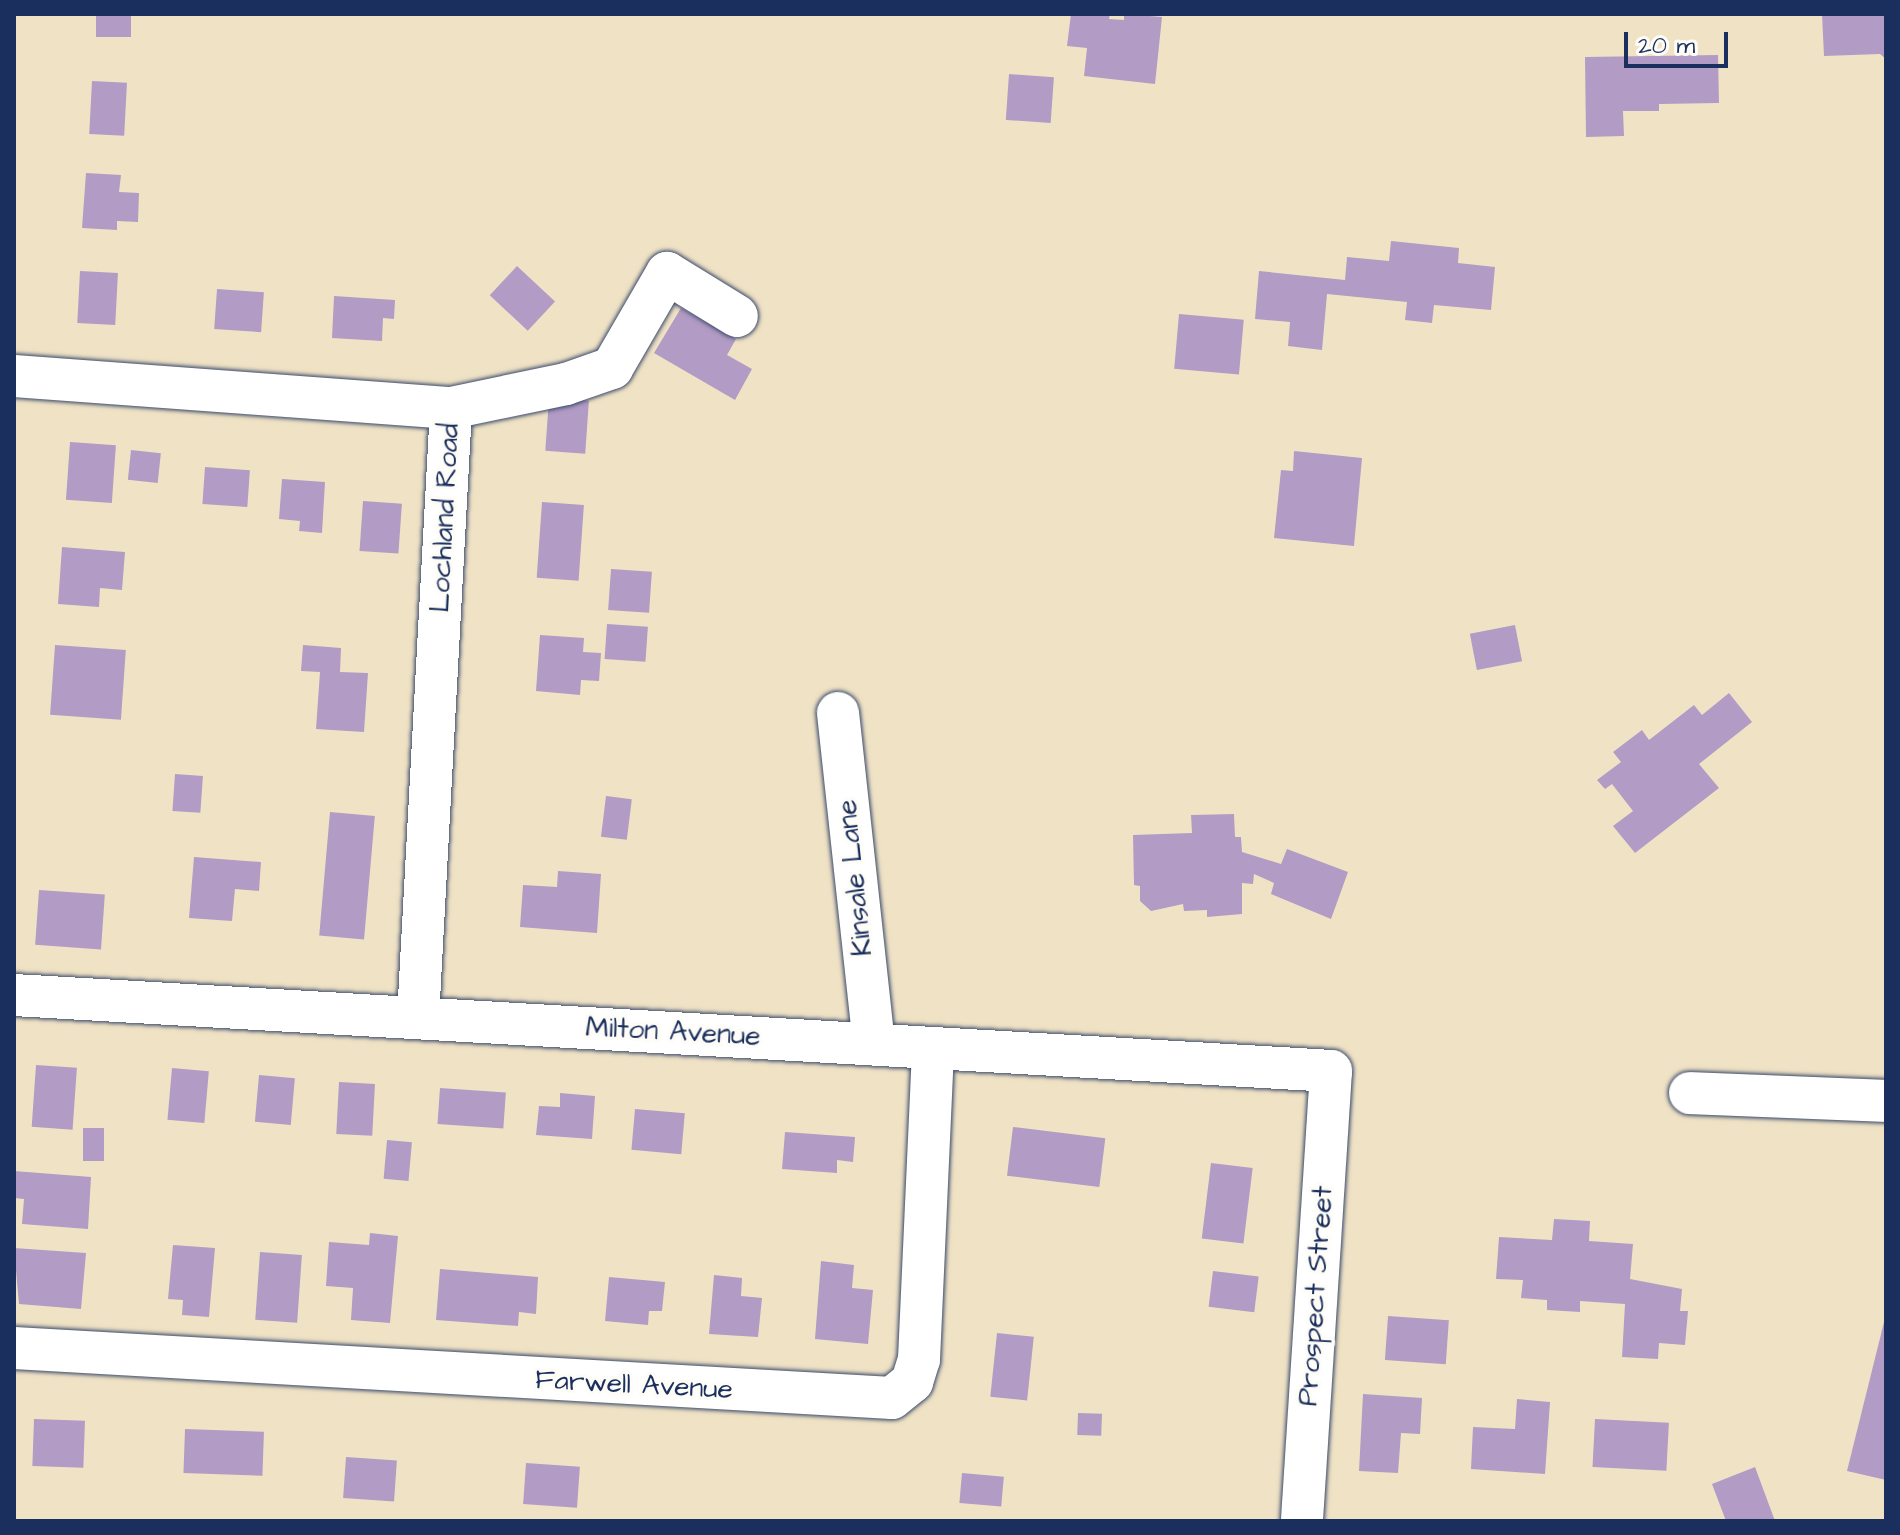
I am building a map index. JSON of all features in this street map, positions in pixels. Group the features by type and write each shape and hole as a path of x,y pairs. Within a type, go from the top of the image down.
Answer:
{"street":[{"path":"451,408 566,384 612,368 667,273 737,316"},
{"name":"Lochland Road","path":"14,376 451,408 418,1018"},
{"name":"Kinsale Lane","path":"838,713 874,1044"},
{"name":"Milton Avenue","path":"14,995 1331,1071"},
{"name":"Farwell Avenue","path":"14,1348 892,1398 912,1382 919,1359 933,1048"},
{"name":"Prospect Street","path":"1302,1521 1331,1071"},
{"path":"1690,1093 1886,1101"}],"building":[{"path":"96,14 131,14 131,37 96,37"},
{"path":"1071,14 1110,14 1109,19 1124,20 1124,14 1162,17 1155,84 1084,76 1087,48 1067,46"},
{"path":"1822,14 1886,15 1886,59 1880,54 1824,56"},
{"path":"1718,55 1719,103 1659,104 1659,111 1623,111 1624,136 1586,137 1585,57"},
{"path":"1009,74 1054,77 1051,123 1006,120"},
{"path":"92,81 127,83 124,136 89,134"},
{"path":"86,173 121,175 119,192 139,193 138,222 117,221 117,230 82,228"},
{"path":"1391,241 1459,248 1458,263 1495,267 1491,310 1434,305 1432,323 1405,320 1407,302 1327,294 1322,350 1288,346 1290,322 1255,319 1259,271 1345,280 1347,257 1389,261"},
{"path":"517,266 555,301 528,331 490,295"},
{"path":"80,271 118,273 115,325 77,323"},
{"path":"217,289 264,292 261,332 214,329"},
{"path":"334,296 395,300 394,319 383,318 382,341 332,338"},
{"path":"681,308 736,339 727,355 752,369 735,400 654,353"},
{"path":"1179,314 1244,320 1239,374 1174,369"},
{"path":"549,398 589,401 585,454 545,451"},
{"path":"70,442 116,445 112,503 66,500"},
{"path":"131,450 161,453 158,483 128,480"},
{"path":"1294,451 1362,458 1354,546 1274,538 1281,470 1293,471"},
{"path":"205,467 250,470 247,507 202,504"},
{"path":"282,479 325,482 322,533 299,531 300,521 279,519"},
{"path":"363,501 402,504 398,554 360,551"},
{"path":"542,502 584,505 579,581 537,578"},
{"path":"62,547 125,552 122,590 100,588 99,607 58,604"},
{"path":"611,569 652,572 649,613 608,610"},
{"path":"607,624 648,627 645,662 605,659"},
{"path":"1515,625 1522,661 1477,670 1470,634"},
{"path":"540,635 584,638 583,652 601,653 599,681 581,680 580,695 536,691"},
{"path":"55,645 126,650 121,720 50,715"},
{"path":"303,645 341,648 340,672 368,673 364,732 316,729 320,672 301,671"},
{"path":"1729,693 1752,722 1699,764 1719,788 1635,853 1613,826 1633,811 1612,784 1605,789 1597,780 1621,762 1613,752 1642,730 1649,740 1694,705 1702,715"},
{"path":"175,774 203,776 200,813 172,811"},
{"path":"606,796 632,799 627,840 601,837"},
{"path":"330,812 375,816 364,939 319,936"},
{"path":"1234,814 1235,837 1241,837 1242,852 1281,864 1287,849 1348,872 1331,919 1271,894 1274,883 1254,874 1253,884 1242,883 1242,914 1207,917 1207,910 1184,911 1183,904 1151,911 1140,901 1140,886 1134,885 1133,835 1192,833 1191,815"},
{"path":"194,857 261,862 259,891 235,889 232,921 189,918"},
{"path":"558,871 601,874 597,933 520,927 523,885 557,887"},
{"path":"39,890 105,895 101,949 35,945"},
{"path":"36,1065 77,1068 73,1130 32,1127"},
{"path":"172,1068 209,1071 204,1123 167,1120"},
{"path":"259,1075 295,1078 291,1125 255,1122"},
{"path":"339,1082 375,1084 372,1136 336,1134"},
{"path":"440,1088 506,1093 503,1129 437,1124"},
{"path":"560,1093 595,1096 592,1139 536,1135 539,1106 560,1107"},
{"path":"635,1109 685,1113 681,1154 631,1150"},
{"path":"1013,1127 1105,1138 1099,1187 1007,1176"},
{"path":"83,1128 104,1128 104,1161 83,1161"},
{"path":"785,1132 855,1137 853,1162 837,1160 837,1173 782,1169"},
{"path":"387,1140 412,1142 409,1181 384,1179"},
{"path":"1211,1163 1253,1168 1243,1244 1202,1238"},
{"path":"14,1171 91,1177 88,1229 22,1224 24,1199 14,1198"},
{"path":"1554,1219 1590,1221 1589,1241 1633,1244 1630,1279 1682,1289 1680,1311 1688,1311 1685,1345 1659,1343 1658,1359 1622,1357 1625,1304 1580,1301 1580,1312 1547,1310 1547,1300 1521,1298 1523,1280 1496,1279 1499,1237 1552,1240"},
{"path":"370,1233 398,1236 390,1323 351,1320 353,1288 326,1286 329,1242 369,1245"},
{"path":"173,1245 215,1248 209,1317 182,1315 183,1300 168,1299"},
{"path":"14,1248 86,1253 81,1309 19,1304"},
{"path":"260,1252 302,1255 297,1323 255,1320"},
{"path":"821,1261 854,1265 852,1288 873,1290 868,1344 815,1339"},
{"path":"440,1269 538,1277 536,1314 519,1312 518,1326 436,1320"},
{"path":"1213,1271 1259,1277 1254,1312 1209,1307"},
{"path":"714,1275 742,1278 741,1296 762,1298 758,1337 709,1334"},
{"path":"609,1277 665,1282 662,1311 649,1311 648,1325 605,1321"},
{"path":"1886,1314 1886,1480 1847,1471"},
{"path":"1388,1316 1449,1320 1446,1364 1385,1360"},
{"path":"997,1333 1034,1337 1027,1401 990,1397"},
{"path":"1363,1394 1422,1398 1420,1434 1401,1433 1398,1473 1359,1471"},
{"path":"1517,1399 1550,1402 1545,1474 1471,1469 1473,1427 1515,1429"},
{"path":"1078,1413 1102,1414 1101,1436 1077,1435"},
{"path":"34,1419 85,1421 83,1468 32,1466"},
{"path":"1595,1419 1669,1423 1666,1471 1592,1467"},
{"path":"185,1429 264,1432 262,1476 183,1473"},
{"path":"346,1457 397,1461 394,1501 343,1498"},
{"path":"526,1463 580,1467 577,1508 523,1504"},
{"path":"1755,1467 1775,1521 1726,1521 1712,1484"},
{"path":"962,1473 1004,1477 1001,1507 959,1503"}]}
